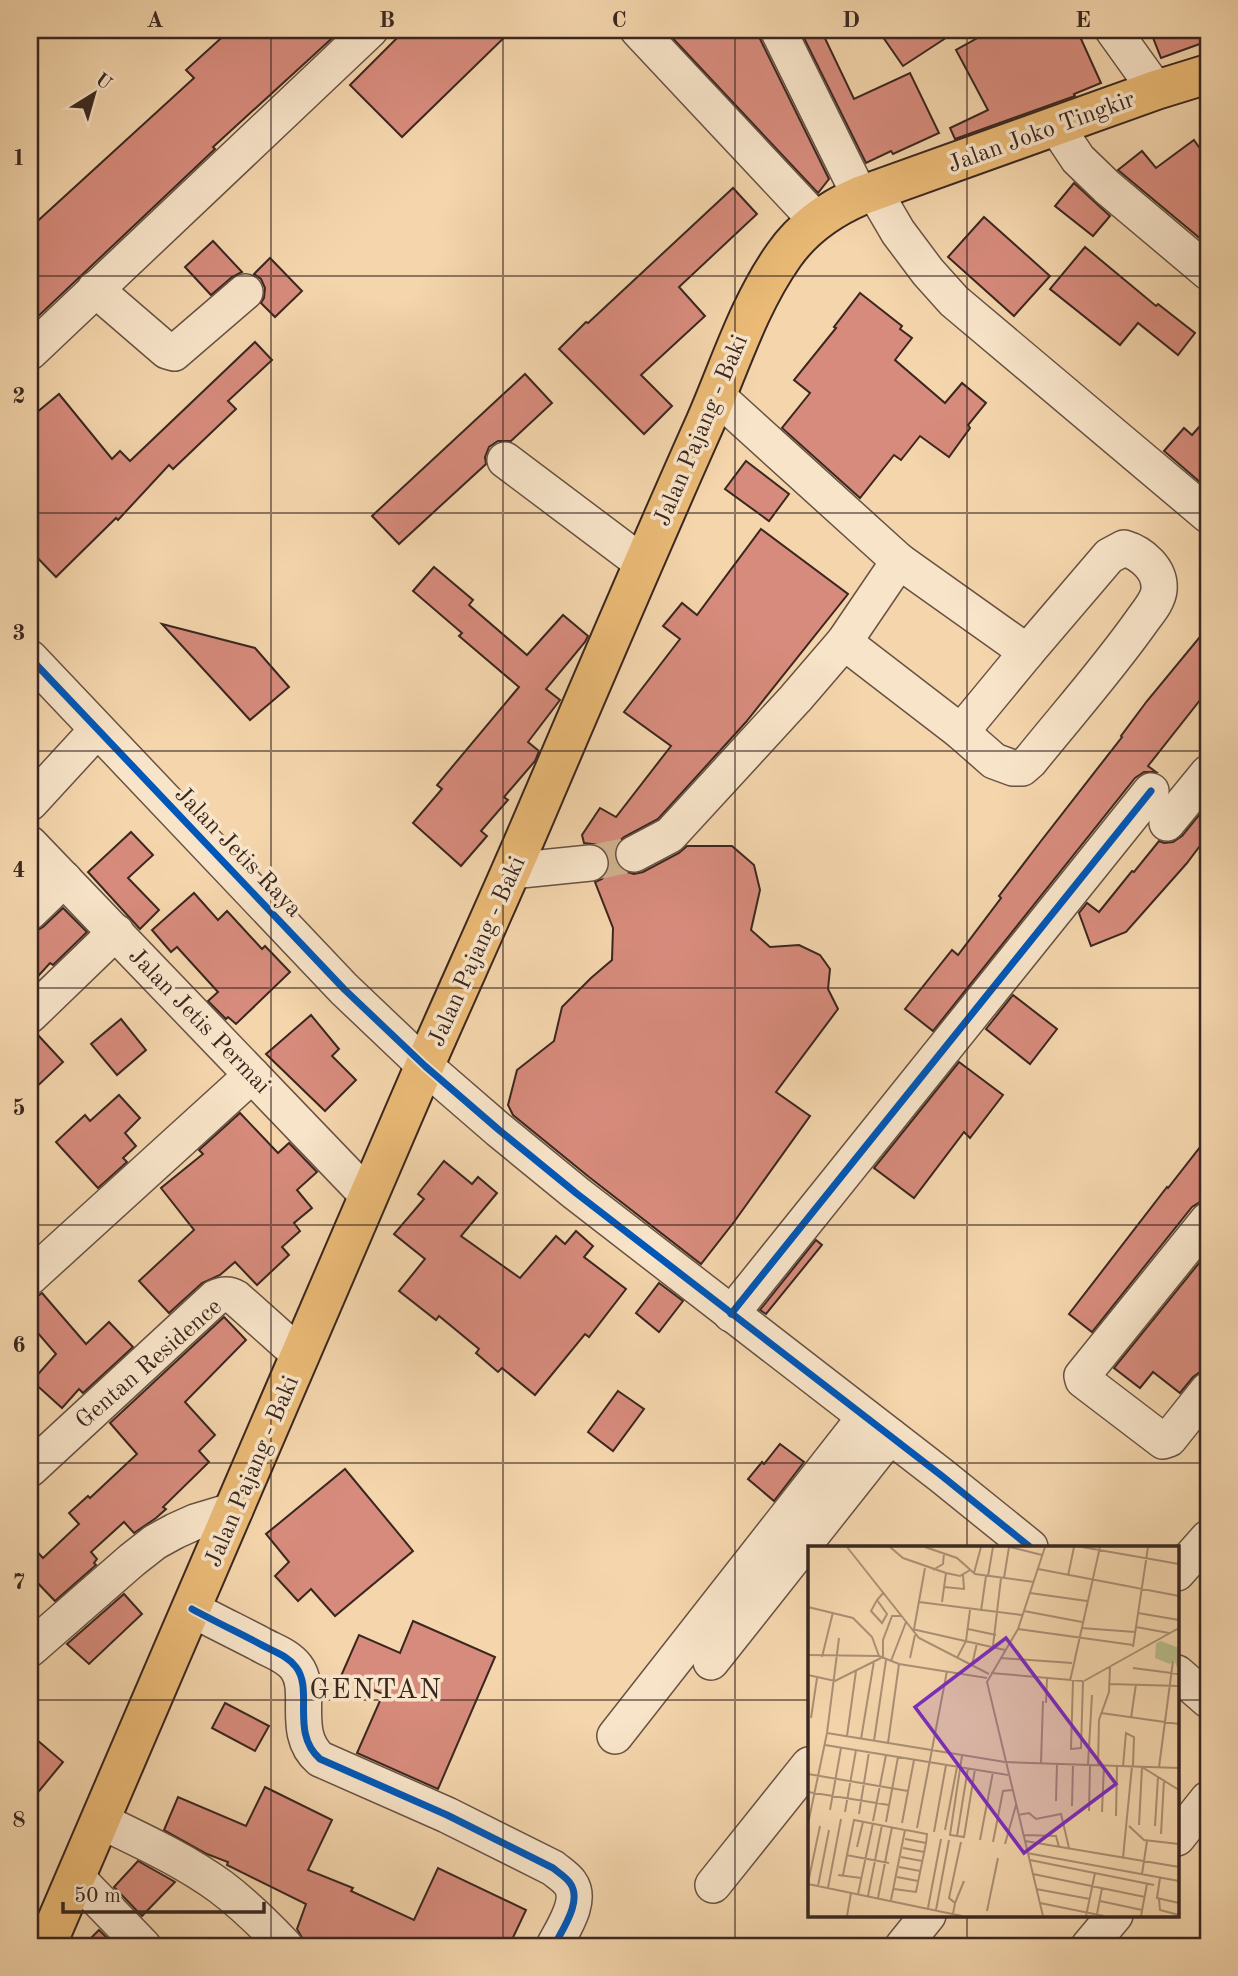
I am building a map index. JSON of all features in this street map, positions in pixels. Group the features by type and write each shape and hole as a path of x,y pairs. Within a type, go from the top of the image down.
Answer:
{"main road":[{"name":"Jalan Joko Tingkir","path":"867,194 1156,90 1208,74"},
{"name":"Jalan Pajang - Baki","path":"48,1941 642,563 717,396 747,319 784,256 801,235 836,206 867,194"}],"street":[{"path":"30,352 370,30"},
{"path":"638,30 817,221"},
{"path":"778,30 867,194 928,272 954,301 1208,515"},
{"path":"1113,30 1156,90"},
{"path":"1056,126 1078,159 1107,187 1208,272"},
{"path":"95,289 167,351 174,353 245,292"},
{"path":"717,396 899,561 1027,652"},
{"path":"505,460 642,563"},
{"path":"844,642 961,732 994,761 1013,768 1022,768 1128,641 1155,602 1159,592 1159,580 1148,561 1124,548 1109,556 961,732"},
{"path":"634,854 670,835 844,642 899,561"},
{"name":"Jalan Jetis Raya","path":"30,658 335,979 425,1066 576,1194 877,1427 1006,1540"},
{"path":"30,803 97,730"},
{"path":"1167,823 1208,773"},
{"path":"730,1314 1151,791"},
{"name":"Jalan Jetis Permai","path":"30,844 369,1198"},
{"path":"511,871 590,863"},
{"path":"30,912 64,879"},
{"path":"30,1015 116,932"},
{"path":"30,1276 252,1075"},
{"path":"1208,1220 1082,1376 1083,1380 1163,1441 1208,1390"},
{"name":"Gentan Residence","path":"30,1469 221,1295 236,1298 300,1356"},
{"path":"710,1662 877,1427"},
{"path":"615,1736 877,1427"},
{"path":"30,1649 155,1542 195,1522 235,1510"},
{"path":"1178,1572 1208,1538"},
{"path":"192,1609 281,1654 296,1667 302,1677 305,1733 314,1754 320,1759 447,1815 553,1868 568,1880 574,1892 573,1902 554,1946"},
{"path":"1178,1674 1208,1699"},
{"path":"713,1885 808,1766"},
{"path":"1178,1837 1208,1799"},
{"path":"101,1821 192,1867 220,1886 285,1946"},
{"path":"77,1878 143,1946"},
{"path":"903,1946 927,1916"},
{"path":"1089,1946 1114,1916"}],"building":[{"path":"230,30 341,30 213,147 215,149 30,324 30,228 194,78 186,70"},
{"path":"405,30 512,30 402,137 350,85"},
{"path":"665,30 758,30 829,179 818,193"},
{"path":"800,30 821,30 854,99 910,73 939,133 866,163"},
{"path":"878,30 958,30 903,66"},
{"path":"992,30 1077,30 1101,83 1074,94 1075,96 955,139 950,128 988,110 956,50"},
{"path":"1150,30 1208,30 1208,41 1161,58"},
{"path":"1194,140 1208,160 1208,245 1118,170 1142,151 1156,168"},
{"path":"1074,183 1110,216 1093,236 1055,206"},
{"path":"733,188 757,214 679,287 705,316 641,375 672,406 644,434 559,349"},
{"path":"984,217 1050,276 1014,316 948,257"},
{"path":"213,241 242,272 211,295 185,267"},
{"path":"1085,247 1156,306 1158,304 1195,333 1178,355 1138,323 1120,345 1050,289"},
{"path":"270,258 302,291 275,317 261,303 265,288 261,279 254,274"},
{"path":"860,293 902,326 900,329 912,338 895,360 945,403 962,383 986,403 968,425 970,428 949,457 920,436 901,460 894,455 860,498 782,428 810,393 794,380"},
{"path":"255,342 272,360 228,401 236,409 173,469 169,465 118,520 116,518 56,577 30,550 30,418 59,394 112,459 120,451 130,461"},
{"path":"525,374 552,403 511,441 498,441 489,447 485,457 486,464 399,544 372,516"},
{"path":"1208,417 1208,489 1164,451 1184,428 1192,435"},
{"path":"746,461 789,494 769,521 725,489"},
{"path":"761,529 848,594 746,722 658,819 624,837 617,843 614,853 617,864 624,871 634,874 679,853 687,846 732,846 754,865 760,890 751,930 770,947 799,945 820,955 830,969 828,989 838,1009 776,1092 810,1116 701,1264 513,1115 508,1105 517,1070 554,1041 562,1007 612,960 613,928 595,882 608,872 610,860 607,852 599,845 584,843 582,835 600,808 616,817 671,746 624,712 680,639 663,626 682,603 697,615"},
{"path":"434,567 473,600 469,605 527,655 563,615 588,636 546,689 560,700 528,742 539,751 535,761 504,797 508,800 481,831 487,836 461,866 413,823 442,789 437,785 519,687 459,636 462,633 413,591"},
{"path":"162,624 255,648 289,687 250,720"},
{"path":"1208,627 1208,690 1148,766 1156,772 1144,772 1135,778 933,1031 905,1009 952,950 958,955 1001,898 999,896 1147,701"},
{"path":"1208,804 1208,835 1187,863 1126,932 1091,946 1079,913 1087,903 1099,912 1159,841 1173,842 1182,836"},
{"path":"131,832 153,855 128,878 159,910 140,929 88,872"},
{"path":"194,893 218,920 227,911 262,949 265,946 290,972 236,1024 228,1017 226,1019 208,1001 218,992 177,947 171,952 152,930"},
{"path":"63,908 87,932 53,965 50,963 30,985 30,932 43,927"},
{"path":"1013,995 1057,1029 1030,1064 986,1029"},
{"path":"311,1015 339,1049 332,1056 356,1080 325,1111 266,1054"},
{"path":"121,1019 146,1050 117,1075 91,1044"},
{"path":"37,1034 63,1062 30,1093 30,1035"},
{"path":"959,1062 1003,1095 970,1138 964,1132 914,1198 874,1168"},
{"path":"119,1095 140,1118 125,1133 136,1146 123,1158 127,1162 98,1188 56,1142 85,1115 90,1121"},
{"path":"240,1113 278,1153 289,1143 317,1172 297,1190 312,1208 294,1223 300,1231 282,1247 289,1255 257,1285 235,1262 220,1275 202,1283 169,1313 139,1281 194,1230 161,1188 203,1154 199,1150"},
{"path":"1208,1137 1208,1200 1192,1207 1092,1332 1069,1314"},
{"path":"444,1161 472,1184 478,1177 497,1193 461,1236 520,1278 556,1236 565,1244 576,1231 593,1246 584,1257 626,1289 589,1337 585,1334 535,1395 502,1368 498,1372 476,1353 479,1349 439,1316 436,1320 399,1291 425,1259 394,1234 424,1199 418,1194"},
{"path":"816,1240 822,1245 766,1314 760,1310"},
{"path":"1208,1252 1208,1370 1193,1377 1180,1393 1153,1372 1140,1388 1114,1368"},
{"path":"659,1283 683,1301 659,1332 636,1313"},
{"path":"42,1293 86,1344 109,1322 133,1347 83,1393 79,1389 62,1408 32,1381 56,1354 30,1324 30,1302"},
{"path":"224,1317 246,1340 185,1402 215,1435 199,1451 209,1462 163,1507 166,1509 156,1518 134,1533 124,1522 91,1552 97,1559 94,1563 96,1565 55,1601 30,1575 30,1544 43,1558 79,1524 69,1513 88,1496 90,1498 137,1454 110,1423"},
{"path":"618,1391 644,1409 613,1451 588,1432"},
{"path":"780,1444 804,1462 774,1501 748,1479"},
{"path":"345,1469 413,1551 335,1616 311,1589 298,1601 275,1576 289,1562 266,1534"},
{"path":"124,1594 142,1614 89,1664 67,1644"},
{"path":"413,1621 495,1657 438,1789 357,1753 383,1694 341,1676 359,1635 400,1653"},
{"path":"225,1703 269,1726 255,1751 212,1728"},
{"path":"30,1734 63,1762 30,1802"},
{"path":"265,1787 332,1820 308,1870 353,1888 351,1891 414,1920 438,1868 526,1910 509,1946 305,1946 297,1929 306,1904 164,1830 178,1797 246,1826"},
{"path":"138,1861 175,1882 142,1916 114,1887"},
{"path":"99,1930 114,1945 83,1946"}],"tunnel":[{"path":"590,863 634,854"}],"cycle path":[{"path":"30,658 344,989 425,1066 576,1193 1029,1546"},
{"path":"731,1314 1151,791"},
{"path":"192,1609 288,1659 296,1667 303,1687 306,1737 311,1749 320,1759 447,1815 553,1868 566,1879 573,1890 573,1907 554,1946"}],"district":[{"name":"GENTAN","path":"376,1688"}]}
